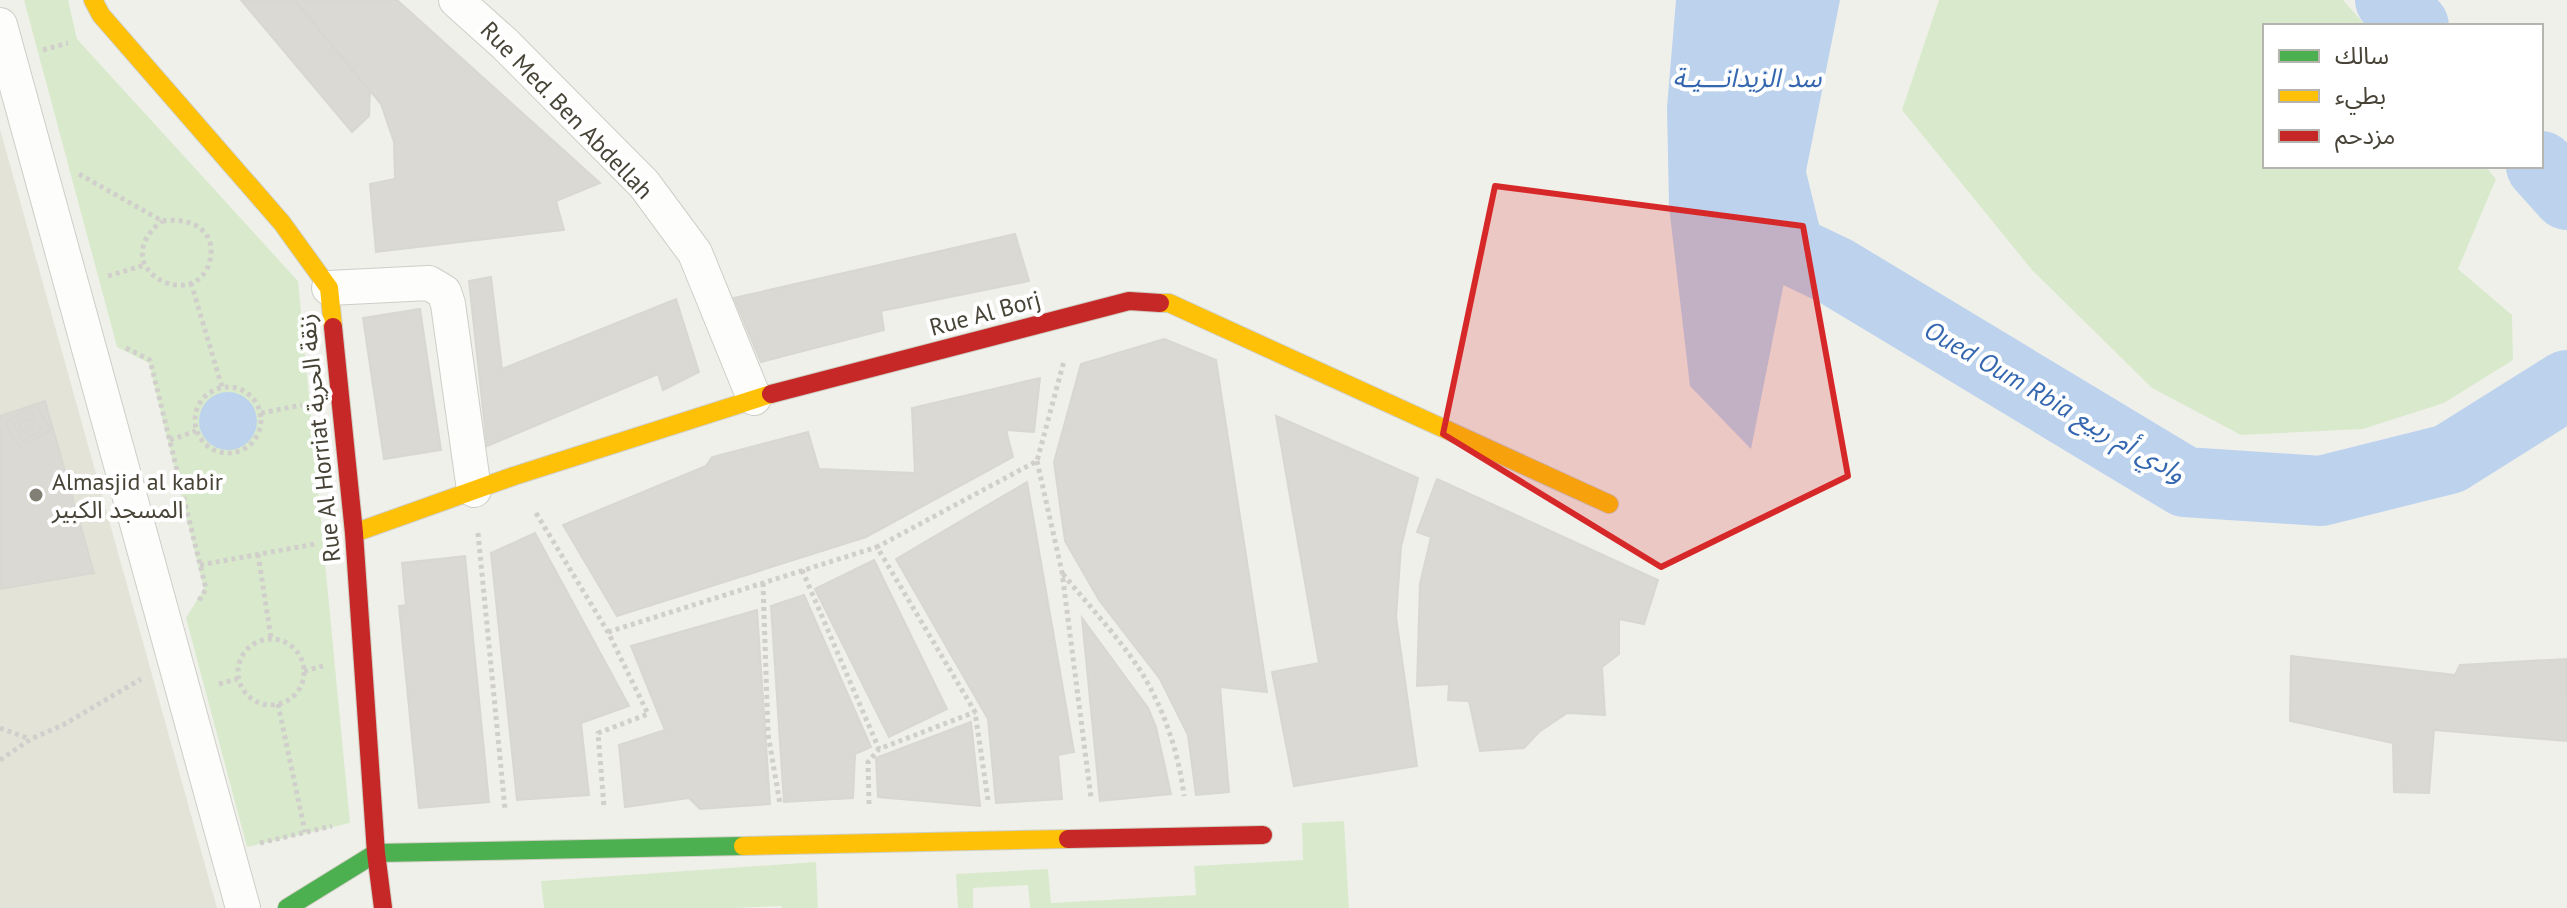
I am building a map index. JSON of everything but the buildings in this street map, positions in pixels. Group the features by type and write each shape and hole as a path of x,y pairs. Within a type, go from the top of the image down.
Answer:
{"street":[{"name":"Rue Al Horriat زنقة الحرية","path":"93,0 101,15 282,223 329,288 354,533 376,853 383,908"},
{"name":"Rue Med. Ben Abdellah","path":"456,0 505,44 653,196 695,253 754,398"},
{"path":"0,25 243,908"},
{"path":"329,288 429,283 444,292 474,490"},
{"name":"Rue Al Borj","path":"354,533 514,476 754,398 1129,301 1169,303 1609,504"},
{"path":"287,908 376,853 1263,835"}],"path":[{"path":"39,51 76,40"},
{"path":"71,170 162,221"},
{"path":"178,219 192,222 204,232 210,246 210,260 203,274 191,283 178,286 164,284 145,265 145,240 162,221 178,219"},
{"path":"100,278 145,265"},
{"path":"191,283 222,387"},
{"path":"1076,314 1037,461 1062,572 1097,839"},
{"path":"118,344 150,360 206,589"},
{"path":"222,387 235,387 247,392 256,401 261,413 261,428 255,441 244,450 230,454 215,451 203,443 196,431 196,409 211,391 222,387"},
{"path":"261,413 306,404"},
{"path":"170,440 196,431"},
{"path":"608,632 877,547 1037,461"},
{"path":"514,476 608,632 648,714 598,733 607,848"},
{"path":"474,490 509,850"},
{"path":"200,565 320,543"},
{"path":"877,547 975,712 994,841"},
{"path":"258,554 271,638"},
{"path":"802,570 879,749"},
{"path":"1062,572 1145,678 1160,709 1180,762 1189,837"},
{"path":"763,583 768,734 787,845"},
{"path":"271,638 295,648 302,659 304,671 297,692 278,704 265,705 252,700 242,691 237,679 237,664 244,650 257,641 271,638"},
{"path":"0,760 31,739 63,725 175,659"},
{"path":"278,704 305,832"},
{"path":"870,843 868,762 879,749 975,712"},
{"path":"0,728 31,739"},
{"path":"249,846 334,826"}],"highlighted area":[{"path":"1495,186 1803,226 1848,476 1661,567 1443,434"}],"shaded area":[{"path":"0,129 217,908 0,908"}],"green space":[{"path":"24,0 68,0 77,39 298,281 350,823 247,847 186,618 204,589 149,363 117,347"},
{"path":"1939,0 2343,0 2364,24 2263,24 2263,168 2487,168 2496,179 2458,269 2512,315 2513,360 2444,403 2363,429 2241,435 2152,388 2032,270 1902,110"},
{"path":"1344,821 1349,908 1030,908 1028,885 973,888 973,908 958,908 956,874 1048,869 1051,903 1196,895 1194,866 1303,860 1302,823"},
{"path":"816,862 818,908 544,908 541,881"}],"water":[{"name":"سد الزيدانـــيـة","path":"1676,0 1840,0 1751,449 1690,386 1669,206 1667,107"},
{"path":"228,392 239,394 248,401 255,410 255,432 248,441 239,448 228,450 217,448 208,441 201,432 199,421 201,410 208,401 217,394"}],"waterway":[{"name":"Oued Oum Rbia وادي أم ربيع","path":"1757,0 1752,98 1789,249 1835,271 2185,482 2321,491 2449,459 2567,385"},
{"path":"2390,0 2412,24"},
{"path":"2543,168 2567,195"}],"traffic: fast":[{"path":"287,908 376,853 743,846"}],"traffic: slow":[{"path":"93,0 101,15 282,223 329,288 333,327"},
{"path":"1160,303 1169,303 1609,504"},
{"path":"354,533 514,476 771,394"},
{"path":"743,846 1068,839"}],"traffic: jam":[{"path":"771,394 1129,301 1160,303"},
{"path":"333,327 354,533 376,853 383,908"},
{"path":"1068,839 1263,835"}],"place":[{"name":"Almasjid al kabir المسجد الكبير","path":"36,495"}]}
